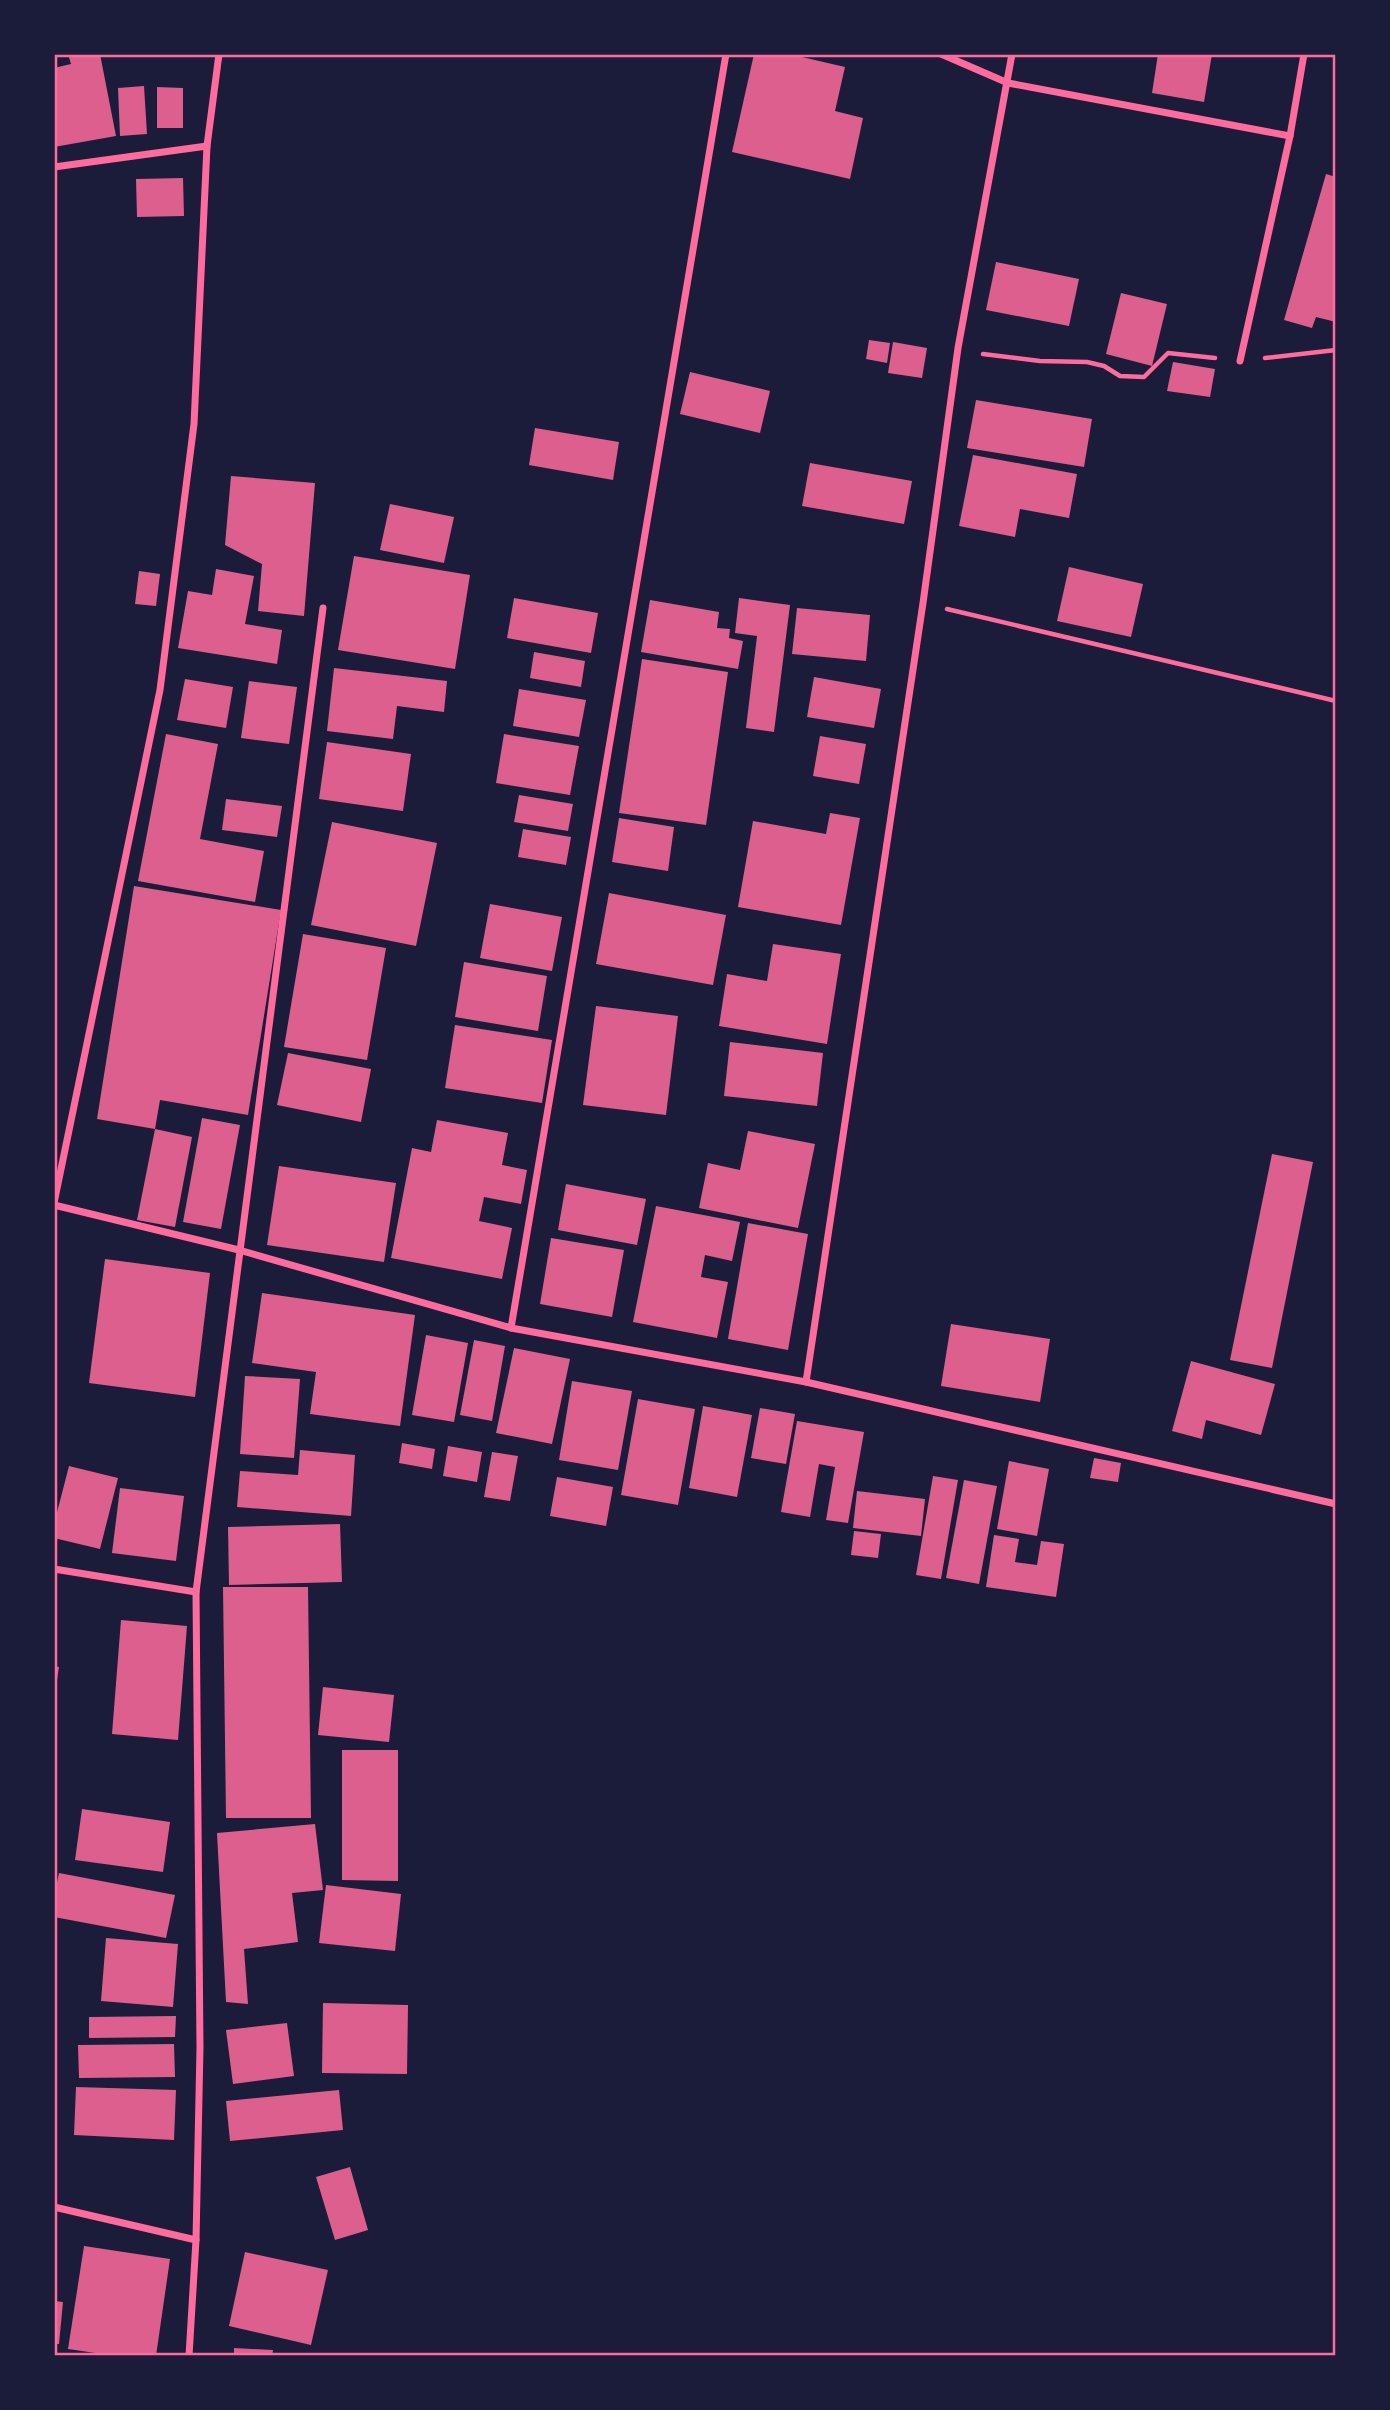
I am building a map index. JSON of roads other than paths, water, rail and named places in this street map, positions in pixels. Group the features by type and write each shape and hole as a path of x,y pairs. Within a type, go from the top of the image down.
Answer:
{"street":[{"path":"219,54 207,146 194,424 160,690 54,1204 239,1250 511,1328 806,1382 1336,1504"},
{"path":"511,1328 726,54"},
{"path":"941,54 1008,83 1290,136"},
{"path":"806,1382 923,603 958,348 1012,54"},
{"path":"1240,361 1290,136 1304,54"},
{"path":"54,167 207,146"},
{"path":"189,2356 196,2240 200,2048 196,1592 323,608"},
{"path":"54,1569 196,1592"},
{"path":"54,2207 196,2240"}]}
